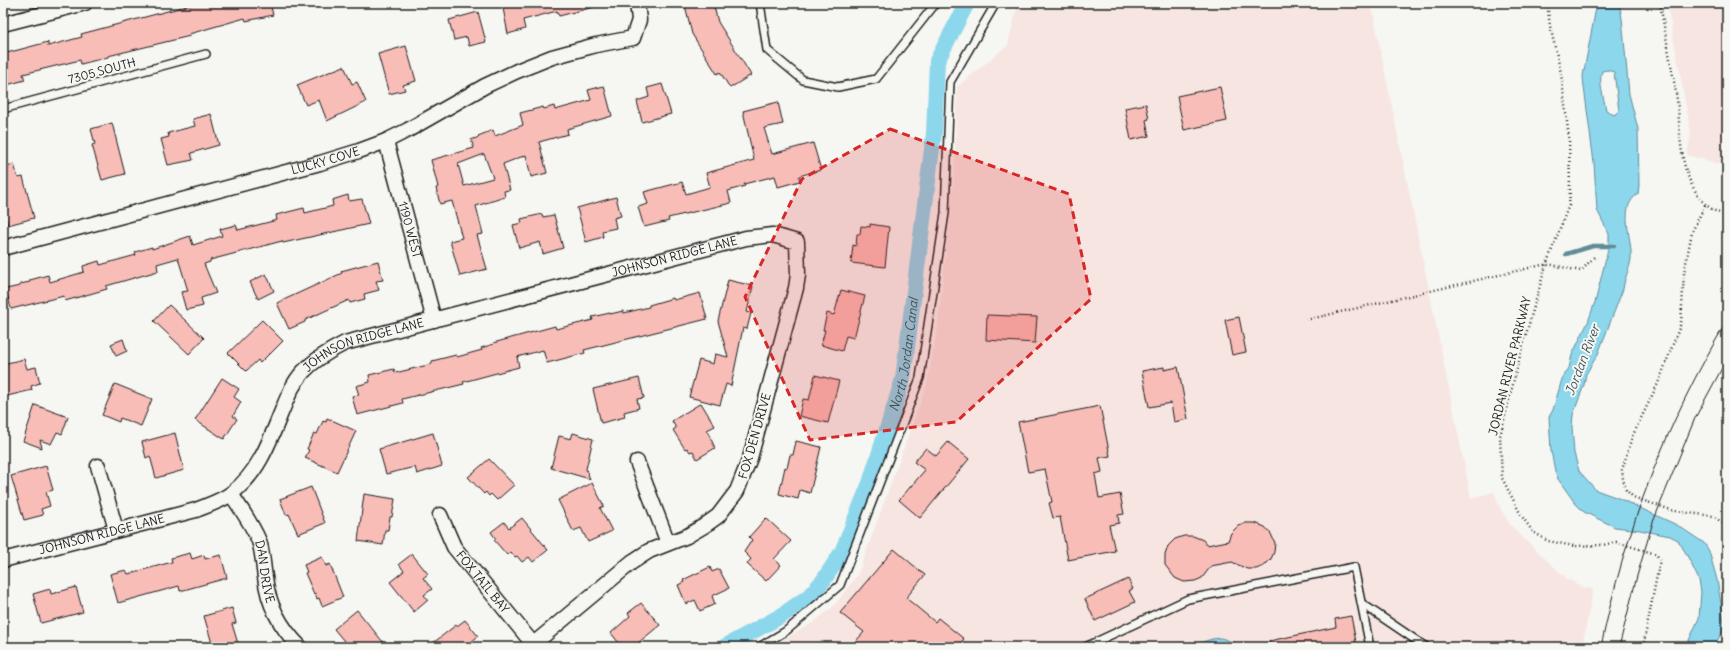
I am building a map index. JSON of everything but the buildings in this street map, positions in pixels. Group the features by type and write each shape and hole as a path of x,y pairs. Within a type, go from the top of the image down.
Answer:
{"street":[{"path":"3,24 85,3"},
{"name":"LUCKY COVE","path":"3,248 320,163 386,141 485,86 517,71 552,57 596,45 633,38 639,20 637,3"},
{"name":"1190 WEST","path":"386,141 434,320"},
{"name":"JOHNSON RIDGE LANE","path":"3,560 196,510 231,494 245,481 258,464 268,446 290,390 302,373 319,357 345,343 746,238 773,235 797,242"},
{"name":"FOX DEN DRIVE","path":"532,646 632,562 649,551 687,536 704,526 718,516 733,497 742,481 750,458 796,288 798,275 797,242"},
{"path":"637,462 668,543"},
{"path":"98,466 116,530"},
{"name":"DAN DRIVE","path":"231,494 251,524 259,543 268,596 274,613 284,629 300,647"},
{"name":"FOX TAIL BAY","path":"440,515 454,547 532,646"}],"lane":[{"path":"760,3 767,50 802,80 838,88 876,79 936,3"},
{"path":"759,647 786,631 840,586 920,378 945,213 950,82 996,3"},
{"path":"1723,3 1727,4"},
{"name":"7305 SOUTH","path":"3,109 206,54"},
{"path":"1085,647 1188,599 1354,567 1370,647"},
{"path":"1361,603 1426,647"}],"path":[{"name":"JORDAN RIVER PARKWAY","path":"1547,3 1550,26 1561,74 1569,138 1571,174 1569,205 1546,265 1522,348 1500,436 1502,478 1521,515 1533,532 1548,541 1574,546 1616,542 1656,554 1660,560 1643,647"},
{"path":"1660,3 1676,95 1683,163 1691,186 1705,205 1722,214 1727,214"},
{"path":"1705,205 1692,232 1684,273 1681,323 1660,379 1632,437 1622,474 1626,490 1633,497 1674,511 1713,516 1727,526"},
{"path":"1306,320 1546,265 1581,271 1595,256"}],"highlighted area":[{"path":"890,129 1069,194 1091,299 956,422 810,440 745,297 802,179"}],"shaded area":[{"path":"1018,3 1371,3 1471,498 1494,492 1500,508 1508,522 1520,535 1567,579 1584,588 1593,589 1582,647 771,647 814,622 834,606 858,574 926,387 937,331 954,176 957,87 1008,45"},
{"path":"1667,3 1727,3 1727,166 1687,155 1691,133"}],"water":[{"name":"Jordan River","path":"1595,3 1619,3 1622,18 1629,94 1638,129 1639,185 1638,194 1628,207 1627,224 1631,259 1623,289 1598,354 1586,374 1584,385 1573,415 1572,427 1574,453 1579,471 1596,490 1618,498 1677,525 1704,543 1709,551 1717,580 1725,627 1714,647 1686,647 1699,618 1701,592 1699,580 1678,540 1670,536 1615,527 1584,512 1575,503 1558,479 1551,451 1549,417 1553,410 1562,379 1569,368 1572,355 1588,322 1596,299 1609,245 1609,234 1597,210 1594,163 1583,76 1596,8","holes":["1607,70 1614,72 1619,111 1614,115 1606,110 1601,80 1602,71"]},
{"path":"1221,638 1238,644 1241,647 1187,647 1212,639"}],"waterway":[{"name":"North Jordan Canal","path":"724,647 781,616 808,597 823,581 842,552 870,483 903,379 934,133 937,61 967,3"},
{"path":"1566,254 1593,246 1614,246"}],"tram line":[{"path":"1601,647 1622,561 1650,478 1685,399 1705,359 1727,321"},
{"path":"1619,647 1637,576 1653,522 1695,418 1727,359"}]}
